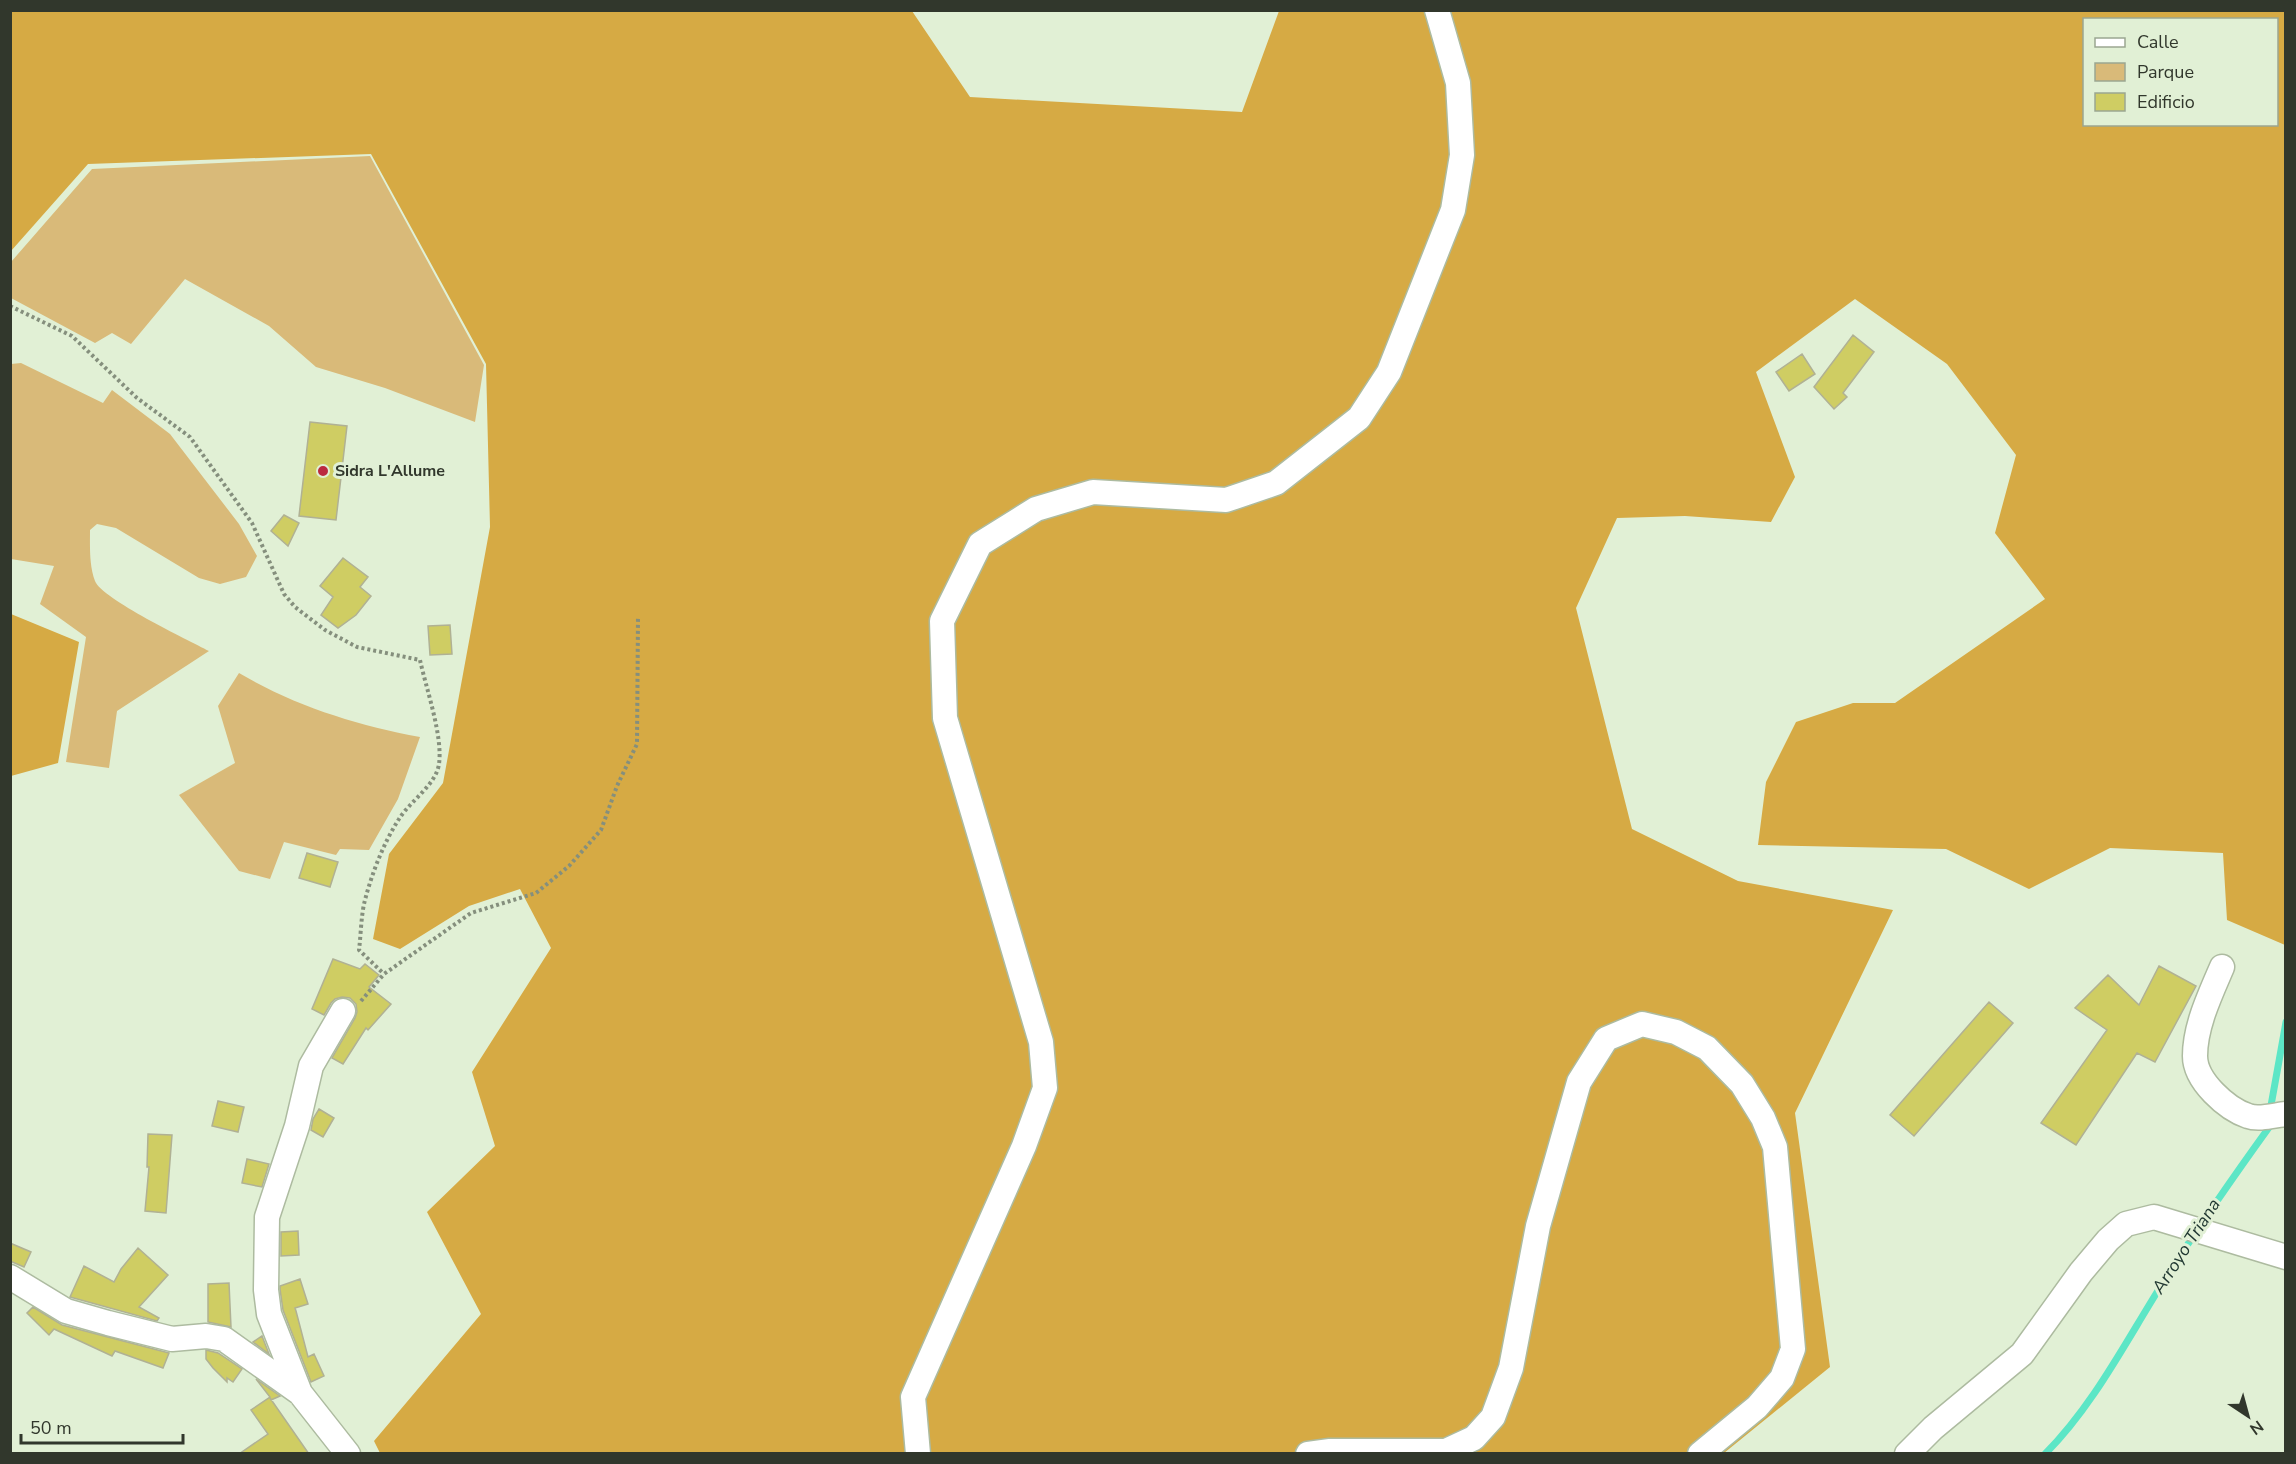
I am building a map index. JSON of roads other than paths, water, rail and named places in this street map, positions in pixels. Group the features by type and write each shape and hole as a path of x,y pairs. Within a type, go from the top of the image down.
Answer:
{"street":[{"path":"918,1454 913,1397 1024,1146 1045,1088 1041,1042 945,718 942,621 980,544 1036,509 1093,492 1227,500 1276,483 1359,418 1389,372 1453,210 1462,155 1458,83 1437,10"},
{"path":"2222,967 2202,1016 2194,1058 2201,1078 2220,1099 2248,1117 2286,1114"},
{"path":"300,1393 269,1314 266,1290 267,1217 297,1126 311,1066 343,1011"},
{"path":"1308,1454 1330,1451 1446,1451 1474,1438 1493,1417 1511,1368 1538,1226 1579,1082 1606,1039 1642,1024 1676,1032 1707,1048 1742,1084 1763,1118 1774,1146 1793,1349 1782,1378 1757,1407 1700,1454"},
{"path":"1907,1454 1933,1428 2022,1354 2081,1272 2108,1240 2126,1224 2154,1217 2286,1257"},
{"path":"10,1277 66,1311 172,1340 206,1336 224,1339 300,1393 348,1454"}],"waterway":[{"name":"Arroyo Triana","path":"2270,1111 2286,1022"},
{"name":"Arroyo Triana","path":"2045,1454 2062,1436 2092,1396 2159,1289 2270,1123"}],"place":[{"name":"Sidra L'Allume","path":"323,471"}]}
